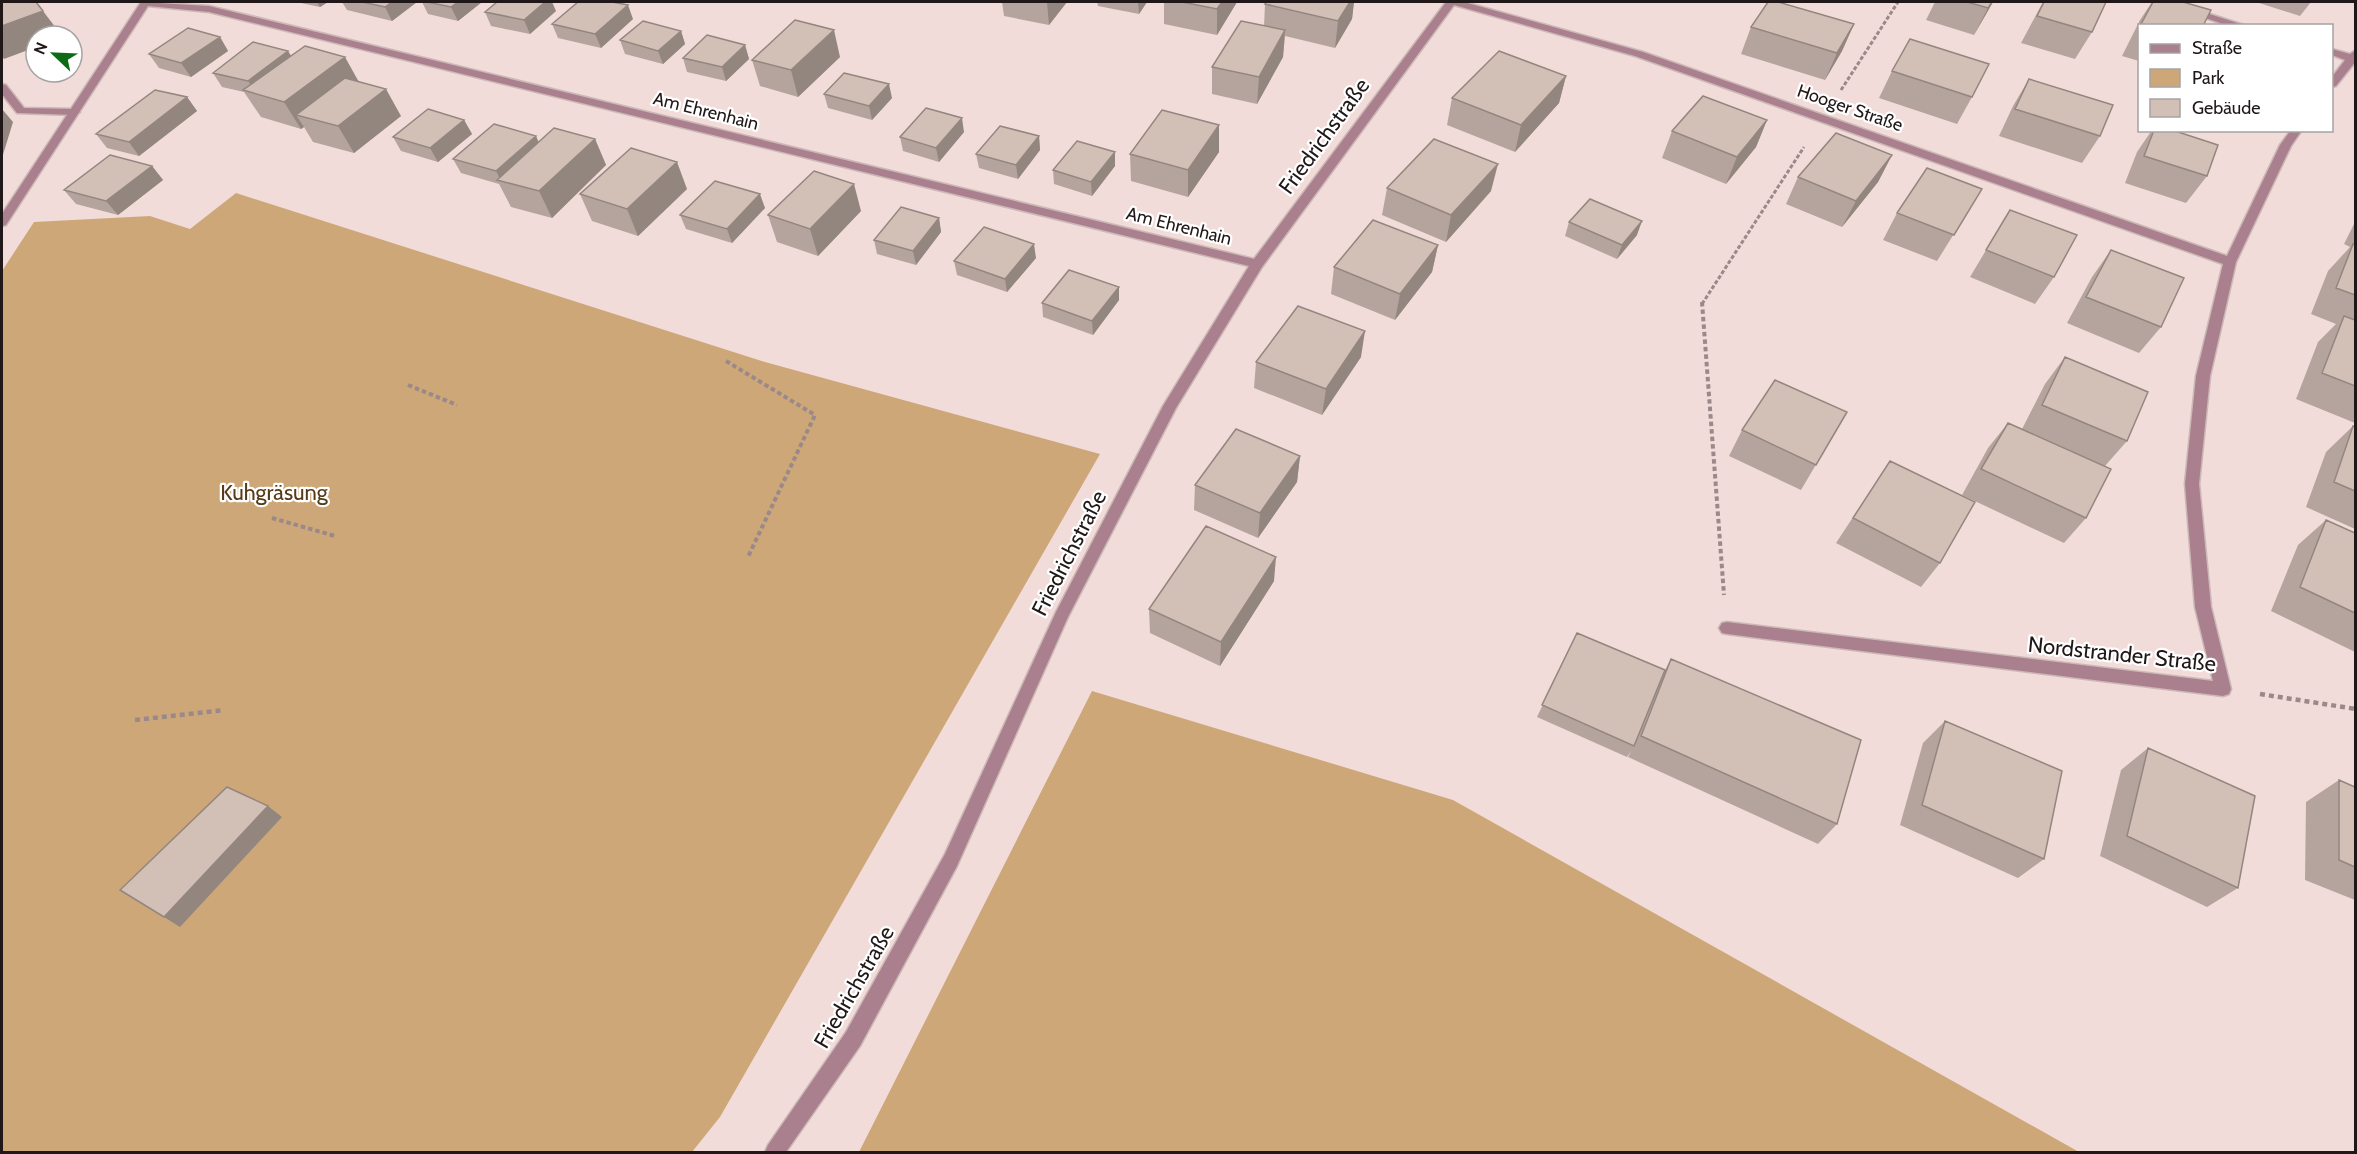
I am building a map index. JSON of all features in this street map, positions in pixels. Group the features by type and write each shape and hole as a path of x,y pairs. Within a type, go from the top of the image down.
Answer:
{"street":[{"name":"Am Ehrenhain","path":"146,2 209,9 1257,264"},
{"path":"2,222 146,2"},
{"name":"Hooger Straße","path":"1452,2 1639,54 2230,262"},
{"name":"Friedrichstraße","path":"775,1152 853,1039 951,860 1061,616 1170,406 1257,264 1452,2"},
{"path":"2163,2 2235,24"},
{"path":"2333,52 2353,55 2333,81"},
{"path":"2,87 21,111 74,112"},
{"name":"Nordstrander Straße","path":"1727,628 2223,688 2203,607 2192,484 2203,376 2230,262 2286,145 2296,132"}],"path":[{"path":"1727,628 1702,303 1898,2"},
{"path":"726,361 814,415 748,557"},
{"path":"408,385 457,405"},
{"path":"272,518 335,536"},
{"path":"2223,688 2355,709"},
{"path":"135,720 224,710"}],"green space":[{"name":"Kuhgräsung","path":"236,193 765,362 1100,454 720,1117 692,1152 2,1152 2,271 34,222 150,216 190,229"},
{"path":"1092,691 1453,800 2079,1152 859,1152"}],"building":[{"path":"2,2 36,2 43,11 2,26"},
{"path":"362,2 392,2 385,7"},
{"path":"427,2 458,2 451,7"},
{"path":"497,2 545,2 524,20 485,12"},
{"path":"578,2 612,2 628,5 595,34 552,24"},
{"path":"1182,2 1222,2 1217,9"},
{"path":"1267,2 1350,2 1338,21 1265,4"},
{"path":"1768,2 1778,2 1854,24 1837,53 1751,27"},
{"path":"1967,2 1992,2 1988,8"},
{"path":"2044,2 2106,2 2092,32 2037,16"},
{"path":"2153,2 2183,2 2211,10 2204,24 2141,24"},
{"path":"795,20 834,30 791,70 752,60"},
{"path":"643,21 681,31 658,51 620,40"},
{"path":"1241,21 1285,30 1259,77 1212,67"},
{"path":"188,28 220,37 181,63 149,54"},
{"path":"707,35 745,45 722,67 683,58"},
{"path":"1910,39 1989,64 1972,97 1892,71"},
{"path":"253,42 288,51 248,81 213,73"},
{"path":"305,46 345,57 284,102 243,90"},
{"path":"1499,51 1566,76 1521,125 1452,98"},
{"path":"844,73 889,84 869,106 824,94"},
{"path":"345,78 386,89 338,126 296,115"},
{"path":"2029,79 2113,105 2100,136 2015,109"},
{"path":"155,90 187,97 129,142 96,134"},
{"path":"1703,96 1767,120 1737,157 1672,131"},
{"path":"926,108 962,118 936,148 900,137"},
{"path":"428,109 464,120 430,148 393,137"},
{"path":"1162,110 1219,125 1188,170 1130,154"},
{"path":"494,124 536,136 496,171 453,159"},
{"path":"1000,126 1039,136 1016,165 976,154"},
{"path":"554,128 595,139 539,191 497,180"},
{"path":"2153,132 2178,132 2218,145 2207,176 2144,156"},
{"path":"1836,133 1892,155 1856,201 1798,177"},
{"path":"1434,139 1498,164 1451,215 1387,188"},
{"path":"1077,141 1115,152 1091,182 1053,170"},
{"path":"631,148 677,162 627,209 580,194"},
{"path":"110,155 152,166 106,201 64,190"},
{"path":"1927,168 1982,189 1954,235 1897,213"},
{"path":"814,171 854,184 810,229 768,215"},
{"path":"715,181 760,194 727,229 680,215"},
{"path":"1590,199 1642,221 1622,245 1569,222"},
{"path":"901,207 939,218 913,251 874,240"},
{"path":"2010,210 2077,235 2054,277 1986,250"},
{"path":"1373,220 1438,245 1400,294 1334,267"},
{"path":"984,227 1034,244 1005,279 954,261"},
{"path":"2353,244 2355,245 2355,295 2336,288"},
{"path":"2111,250 2184,278 2161,327 2086,297"},
{"path":"1069,270 1119,287 1092,321 1042,303"},
{"path":"1298,306 1365,331 1326,389 1256,362"},
{"path":"2344,316 2355,320 2355,386 2322,373"},
{"path":"2065,357 2148,392 2127,441 2042,405"},
{"path":"1775,380 1847,412 1816,465 1742,430"},
{"path":"2008,423 2111,469 2086,518 1981,469"},
{"path":"2353,426 2355,427 2355,491 2334,482"},
{"path":"1236,429 1300,456 1260,513 1195,485"},
{"path":"1890,461 1975,502 1940,563 1853,518"},
{"path":"2326,520 2355,533 2355,613 2300,587"},
{"path":"1206,526 1276,557 1221,642 1149,609"},
{"path":"1577,633 1665,670 1634,746 1542,705"},
{"path":"1671,659 1861,740 1837,824 1641,736"},
{"path":"1945,721 2062,771 2044,859 1922,805"},
{"path":"2148,748 2255,796 2238,888 2127,836"},
{"path":"2339,780 2355,787 2355,867 2339,860"},
{"path":"227,787 268,806 164,917 120,890"}]}
